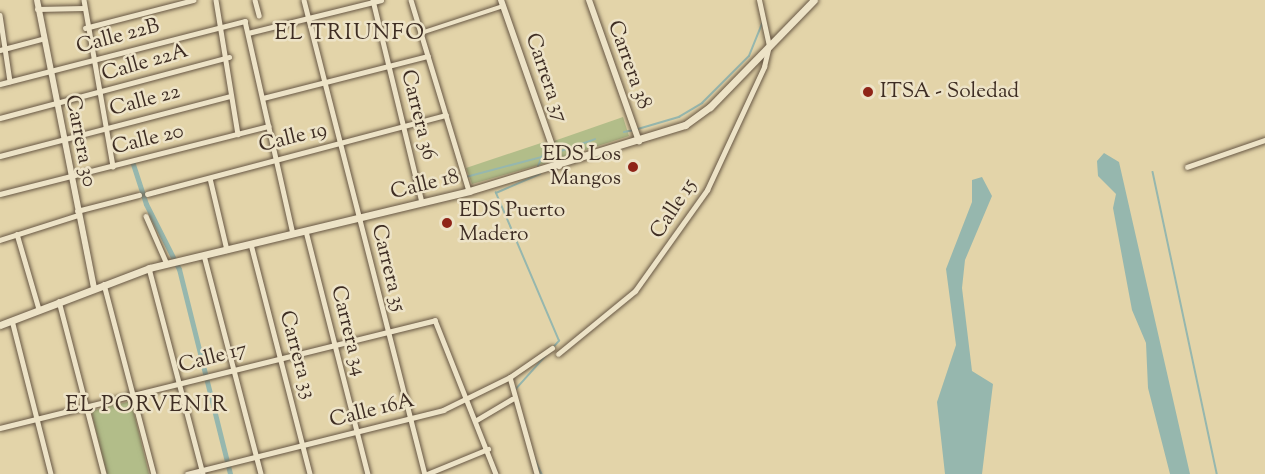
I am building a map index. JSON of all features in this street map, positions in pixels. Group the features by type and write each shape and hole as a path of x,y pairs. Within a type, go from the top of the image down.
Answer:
{"main road":[{"name":"Calle 18","path":"0,325 149,268 469,191 540,172 639,141 697,117 814,0"}],"street":[{"name":"Carrera 30","path":"37,0 42,39 69,177 94,288"},
{"path":"84,0 85,28 113,166"},
{"path":"85,28 192,0"},
{"path":"216,0 229,57 230,96 238,134"},
{"path":"255,0 259,15"},
{"name":"Carrera 35","path":"304,0 386,330 426,474"},
{"path":"293,234 248,33 308,16 381,0"},
{"path":"420,0 411,1 469,191"},
{"name":"Carrera 38","path":"589,0 639,141"},
{"path":"759,0 769,46"},
{"name":"Carrera 36","path":"373,1 422,202"},
{"path":"421,33 502,3"},
{"name":"Carrera 37","path":"502,3 559,166"},
{"path":"37,9 84,8"},
{"path":"0,15 2,49 10,81"},
{"name":"Calle 22B","path":"0,84 245,21 248,33"},
{"path":"2,49 42,39"},
{"name":"Calle 15","path":"558,354 608,317 672,246 707,190 769,46"},
{"path":"262,98 428,56"},
{"name":"Calle 22A","path":"0,118 229,57"},
{"name":"Calle 22","path":"0,156 230,96"},
{"name":"Calle 19","path":"147,194 340,142 405,130 446,115"},
{"name":"Calle 20","path":"0,194 269,126"},
{"path":"1187,167 1265,140"},
{"path":"210,178 227,250"},
{"path":"0,240 139,195"},
{"path":"146,216 169,263"},
{"name":"Carrera 34","path":"306,231 368,474"},
{"path":"17,234 39,309"},
{"name":"Carrera 33","path":"251,244 310,474"},
{"path":"204,255 261,474"},
{"path":"149,268 202,472"},
{"path":"104,284 154,474"},
{"path":"59,301 104,474"},
{"path":"12,320 51,474"},
{"name":"Calle 17","path":"0,428 85,405 133,396 333,343 435,320 464,401"},
{"name":"Calle 16A","path":"187,474 356,432 464,401 510,377 552,348"},
{"path":"510,377 512,399 537,474"},
{"path":"475,421 512,399"},
{"path":"464,401 488,449 496,474"},
{"path":"426,474 488,449"}],"green space":[{"path":"623,117 629,136 560,158 554,141"},
{"path":"544,142 550,162 472,184 466,168"},
{"path":"131,401 149,474 107,474 91,411"}],"water":[{"path":"1104,153 1119,162 1190,474 1170,474 1148,388 1146,343 1132,310 1113,208 1116,194 1098,176 1097,161"},
{"path":"982,177 992,196 965,260 962,288 972,371 993,384 982,474 945,474 937,402 956,345 946,269 972,202 972,180"}],"waterway":[{"path":"638,129 679,117 702,103 749,56 762,23"},
{"path":"624,132 634,130"},
{"path":"558,152 595,139"},
{"path":"538,166 548,144"},
{"path":"466,177 553,154"},
{"path":"132,161 146,204 179,269 230,474"},
{"path":"1153,172 1217,474"},
{"path":"515,390 559,341 496,193 540,174"},
{"path":"534,457 542,474"}],"place":[{"name":"ITSA - Soledad","path":"868,92"},
{"name":"EDS Los Mangos","path":"633,167"},
{"name":"EDS Puerto Madero","path":"447,223"}],"district":[{"name":"EL TRIUNFO","path":"350,35"},
{"name":"EL PORVENIR","path":"147,407"}]}
